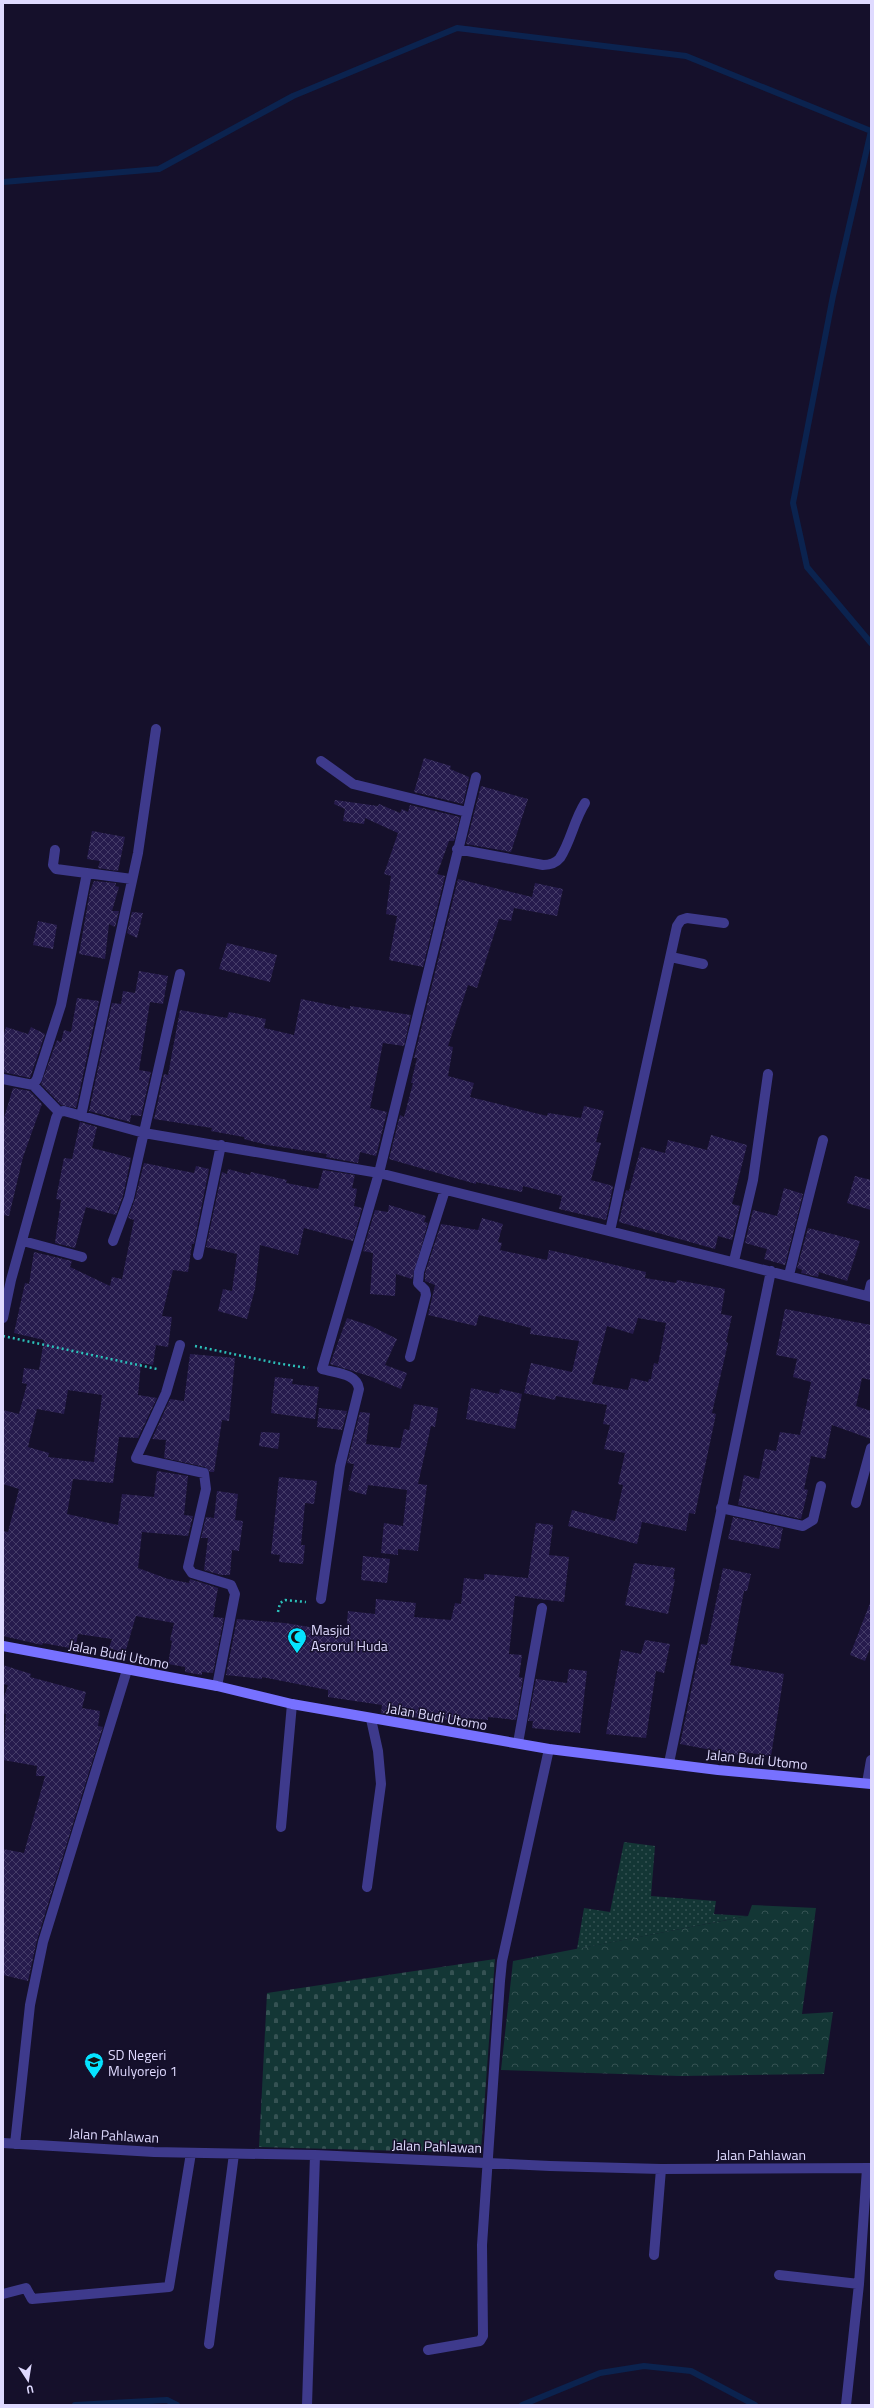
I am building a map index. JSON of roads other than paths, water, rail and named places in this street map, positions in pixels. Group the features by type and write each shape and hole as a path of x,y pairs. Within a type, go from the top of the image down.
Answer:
{"street":[{"path":"81,1116 132,879 156,729"},
{"path":"321,760 353,784 467,812"},
{"path":"321,1599 340,1466 359,1389 358,1384 352,1377 322,1370 379,1172 457,849 476,777"},
{"path":"457,849 543,865 550,864 560,858 576,817 585,803"},
{"path":"55,850 53,865 56,869 132,879"},
{"path":"33,1085 37,1079 61,1005 87,873"},
{"path":"610,1231 677,926 681,920 687,918 724,923"},
{"path":"671,957 703,964"},
{"path":"114,1241 129,1198 180,974"},
{"path":"734,1260 753,1180 768,1074"},
{"path":"3,1079 33,1085 59,1112"},
{"path":"59,1112 64,1111 144,1133 379,1172 610,1231 734,1260 870,1297 871,1284"},
{"path":"3,1318 7,1279 23,1240 59,1112"},
{"path":"789,1275 822,1140"},
{"path":"198,1255 221,1146"},
{"path":"410,1357 426,1295 425,1290 418,1283 419,1272 445,1190"},
{"path":"23,1240 82,1256"},
{"path":"669,1763 771,1271"},
{"path":"180,1345 166,1393 136,1458 204,1473 206,1489 188,1567 192,1573 231,1585 235,1594 217,1686"},
{"path":"856,1503 871,1448"},
{"path":"722,1508 803,1526 813,1520 821,1486"},
{"path":"518,1744 542,1608"},
{"name":"Jalan Budi Utomo","path":"3,1646 217,1686 292,1704 371,1719 549,1749 869,1784"},
{"path":"15,2144 30,2005 43,1942 127,1670"},
{"path":"281,1827 292,1704"},
{"path":"367,1887 381,1784 378,1751 371,1719"},
{"path":"428,2350 480,2341 483,2336 482,2245 486,2162 502,1961 549,1749"},
{"path":"869,1784 871,1760"},
{"name":"Jalan Pahlawan","path":"3,2143 191,2153 315,2155 661,2168 869,2168"},
{"path":"3,2294 26,2288 32,2299 169,2288 191,2153"},
{"path":"208,2344 234,2154"},
{"path":"307,2405 315,2155"},
{"path":"654,2254 661,2168"},
{"path":"846,2405 859,2284 869,2168"},
{"path":"779,2275 859,2284"}],"waterway":[{"path":"3,182 159,169 293,96 457,28 686,56 871,131"},
{"path":"871,131 833,296 793,503 807,567 871,643"},
{"path":"522,2405 600,2373 644,2366 691,2371 755,2405"},
{"path":"75,2405 167,2400 177,2405"}],"place":[{"name":"Masjid Asrorul Huda","path":"297,1654"},
{"name":"SD Negeri Mulyorejo 1","path":"94,2079"}]}
